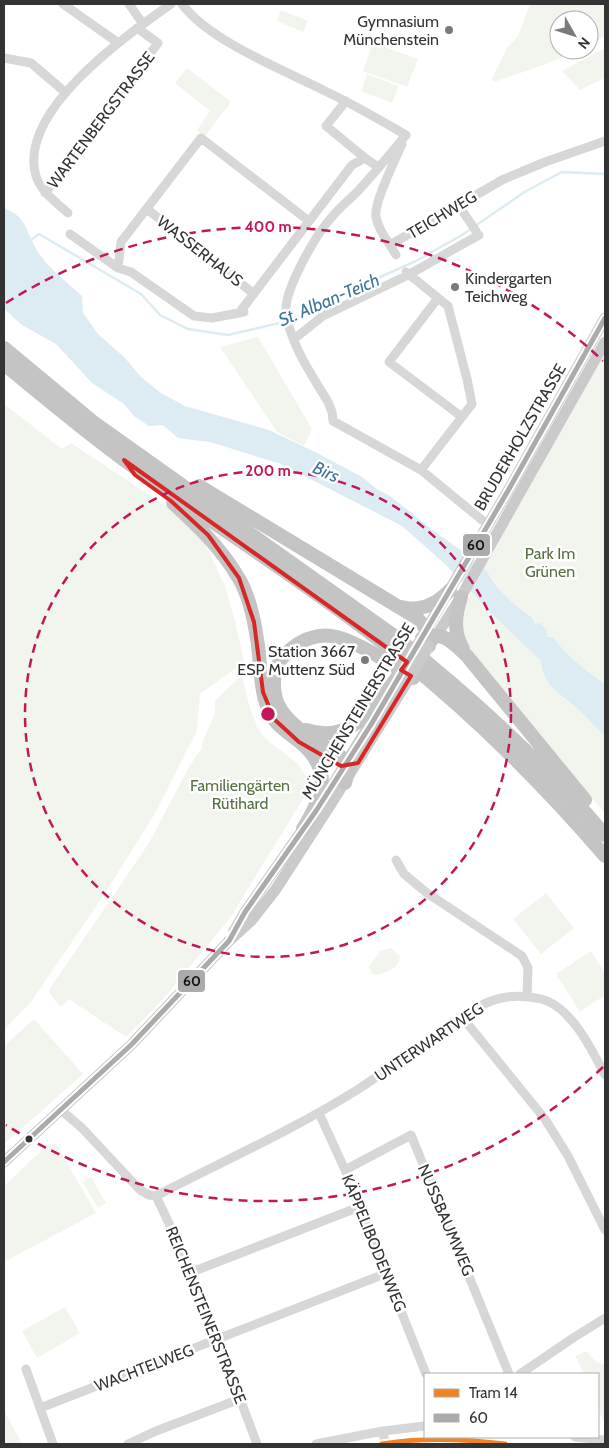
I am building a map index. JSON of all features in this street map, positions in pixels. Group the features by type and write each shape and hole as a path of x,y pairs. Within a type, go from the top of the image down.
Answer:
{"highway":[{"path":"4,348 100,427 382,627 424,660 463,692 521,746 605,834"},
{"path":"4,364 69,419 124,460 353,620 436,685 536,781 605,856"},
{"path":"43,381 81,404 160,461 210,493 395,604 416,618 428,637 447,638 467,656 605,826"},
{"path":"124,460 134,474 171,501 208,535 239,578 248,599 254,622 260,653 263,692 274,720 282,730 299,742 350,765"},
{"path":"395,604 411,609 435,607 443,597 456,594 452,620 467,656"},
{"path":"350,765 303,732 280,709 277,702 274,691 276,669 280,659 298,643 319,636 340,638 416,679 475,722"},
{"path":"295,724 309,731 322,734 342,731 369,713 403,679"},
{"path":"299,742 316,761 321,770 322,778 319,800 303,830"},
{"path":"345,783 350,765"}],"main road":[{"name":"BRUDERHOLZSTRASSE","path":"456,594 471,580 514,492 605,318"},
{"name":"BRUDERHOLZSTRASSE","path":"456,594 462,571 514,492 605,342"},
{"name":"MÜNCHENSTEINERSTRASSE","path":"229,941 245,912 350,765 428,637 435,607"},
{"name":"MÜNCHENSTEINERSTRASSE","path":"428,637 452,620"},
{"name":"MÜNCHENSTEINERSTRASSE","path":"4,1162 131,1045 250,921 276,888 345,783"}],"street":[{"path":"62,4 117,42"},
{"path":"129,4 140,26"},
{"path":"68,213 45,194 36,176 34,160 37,144 46,119 65,92 117,42 171,4"},
{"path":"182,4 191,15 208,29 406,134 357,192 331,218 316,240 291,287 286,301 286,313 294,339 328,402 333,421 421,470 482,520"},
{"name":"WARTENBERGSTRASSE","path":"45,194 158,43 140,26"},
{"path":"4,58 31,63 65,92"},
{"path":"346,102 326,126 378,167"},
{"name":"TEICHWEG","path":"406,134 385,183 375,215 379,228 390,245 502,180 545,162 605,141"},
{"name":"WASSERHAUS","path":"118,268 121,242 201,138 309,221"},
{"name":"WASSERHAUS","path":"70,234 118,268 131,272 194,316 212,318 242,312 352,165 365,158"},
{"path":"294,339 323,316 407,274 477,233 458,206"},
{"name":"WASSERHAUS","path":"146,209 254,294"},
{"path":"390,245 396,255"},
{"path":"407,274 448,306 472,404 421,470"},
{"path":"438,298 390,362 462,417"},
{"path":"396,860 404,874 427,893 522,956 528,968 527,997"},
{"name":"UNTERWARTWEG","path":"156,1196 318,1113 380,1075 462,1017 481,1005 498,999 514,996 543,999 564,1012 594,1054 605,1075"},
{"path":"462,1017 545,1119 568,1156 605,1230"},
{"path":"61,1110 82,1128 140,1190 149,1195 156,1196"},
{"name":"KÄPPELIBODENWEG","path":"318,1113 345,1170 426,1373"},
{"name":"NUSSBAUMWEG","path":"345,1170 411,1135 509,1373"},
{"name":"REICHENSTEINERSTRASSE","path":"156,1196 192,1272 257,1444"},
{"path":"192,1272 359,1207"},
{"name":"WACHTELWEG","path":"40,1408 387,1273"},
{"path":"521,1373 605,1318"},
{"path":"26,1369 53,1444"},
{"path":"128,1444 156,1431 240,1400"},
{"path":"316,1444 383,1431 424,1426"},
{"path":"383,1431 385,1444"},
{"path":"585,1438 605,1440"}],"highlighted area":[{"path":"124,460 407,662 401,670 411,676 358,763 341,766 299,742 274,719 263,692 254,622 239,578 208,535 171,501 135,475"}],"green space":[{"path":"530,4 605,4 605,36 599,40 599,10 549,10 549,60 556,60 494,82 492,79 507,48 518,36"},
{"path":"281,10 308,21 303,32 277,21"},
{"path":"373,43 418,59 407,87 363,71"},
{"path":"605,48 605,78 580,90 562,71 583,60 599,60 599,51"},
{"path":"187,68 231,102 205,136 197,130 210,111 175,83"},
{"path":"367,74 399,86 392,103 361,91"},
{"path":"258,337 312,429 304,446 277,432 220,347"},
{"name":"Park Im Grünen","path":"605,345 605,684 577,663 553,637 546,637 535,625 532,616 514,604 496,586 484,567"},
{"path":"4,404 62,449 71,443 169,508 205,544 225,586 244,662 200,694 197,731 154,815 105,893 31,1002 4,1030"},
{"path":"471,592 541,661 546,679 556,692 583,714 605,736 605,814 471,652 463,635 461,622"},
{"name":"Familiengärten Rütihard","path":"242,675 249,706 258,727 267,740 300,767 307,782 306,794 230,918 163,999 126,1037 69,999 60,1006 49,993 49,990 149,843 189,767 202,748 202,743 215,713 215,701"},
{"path":"546,893 574,928 541,954 513,919"},
{"path":"391,948 400,956 397,965 382,974 373,975 369,967 380,951"},
{"path":"591,951 605,973 605,995 580,1012 556,974"},
{"path":"34,1019 83,1074 4,1144 4,1046"},
{"path":"49,1144 56,1144 96,1213 4,1262 4,1186"},
{"path":"91,1177 106,1203 98,1208 83,1182"},
{"path":"65,1307 80,1333 37,1358 22,1331"},
{"path":"586,1351 597,1363 605,1364 605,1422 599,1412 599,1373 584,1373 575,1356"},
{"path":"5,1412 22,1444 4,1444"}],"water":[{"name":"Birs","path":"4,208 18,216 26,226 42,258 82,296 83,313 98,334 125,358 141,377 161,393 185,406 269,430 362,477 484,567 496,586 514,604 532,617 535,624 540,623 547,631 547,637 553,637 577,663 605,684 605,736 556,692 546,679 541,661 493,615 445,564 402,526 281,464 210,442 178,438 163,425 149,426 134,416 124,404 92,383 56,344 22,325 4,309"}],"waterway":[{"name":"St. Alban-Teich","path":"30,241 39,234 141,294 160,315 188,329 228,335 288,321 331,299 416,261 462,235 526,191 562,172 605,174"}],"tram line":[{"name":"14","path":"382,1444 413,1440 474,1441 505,1444"}],"transit line":[{"name":"60","path":"4,1162 131,1045 229,941 245,912 316,811 372,723 509,489 605,318"}],"place":[{"name":"Gymnasium Münchenstein","path":"449,30"},
{"name":"Kindergarten Teichweg","path":"455,287"},
{"name":"Station 3667 ESP Muttenz Süd","path":"365,660"}]}
